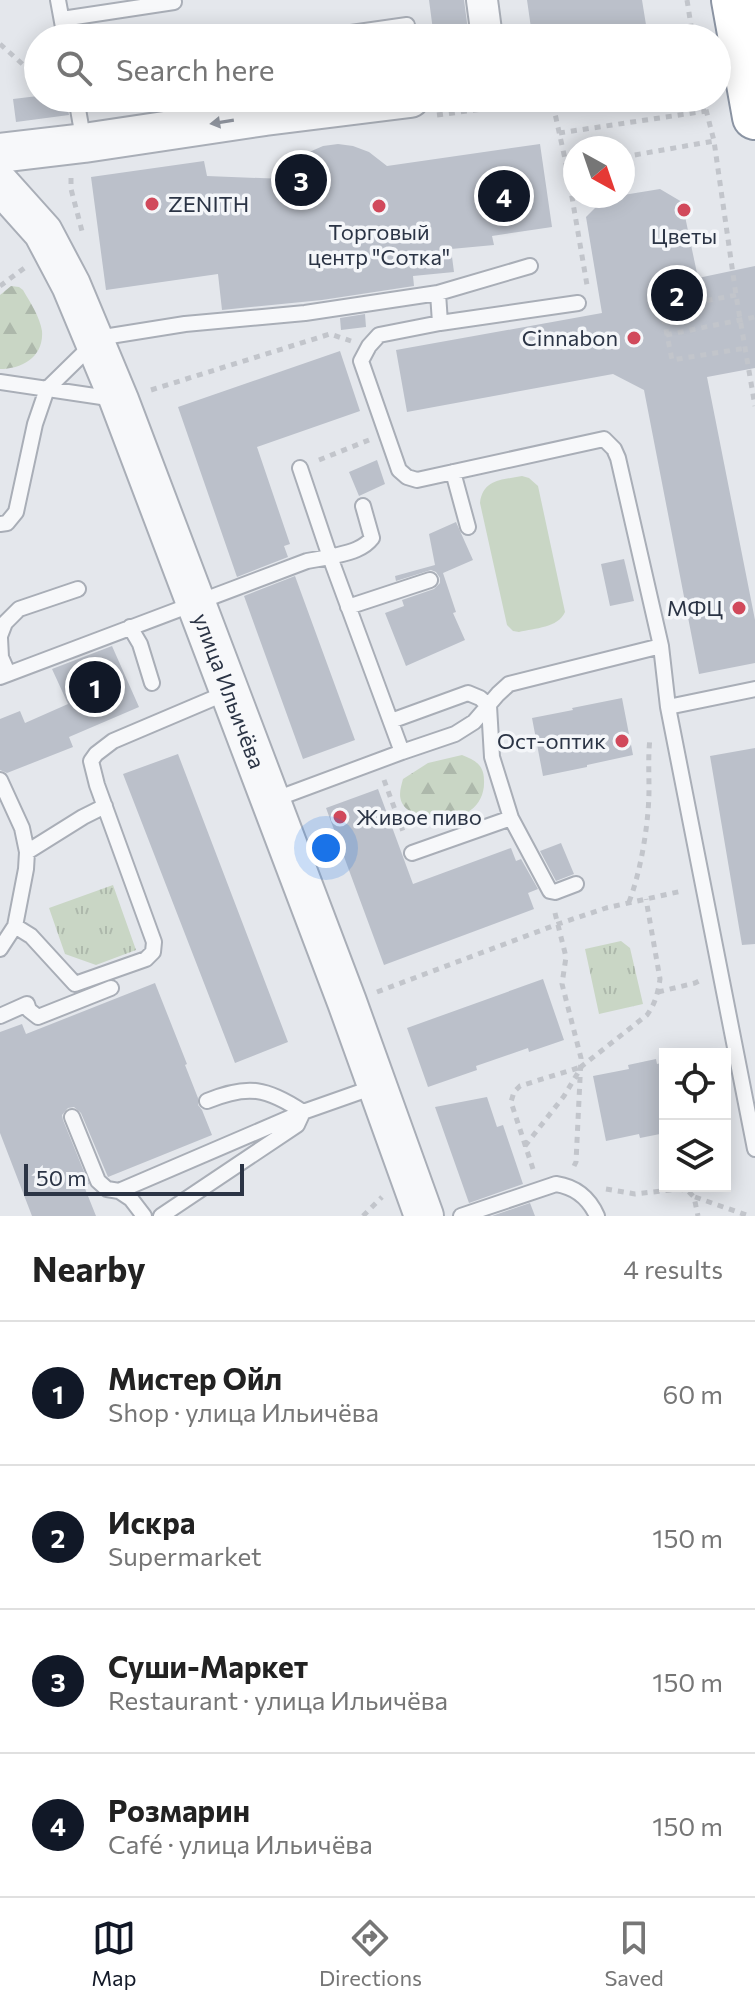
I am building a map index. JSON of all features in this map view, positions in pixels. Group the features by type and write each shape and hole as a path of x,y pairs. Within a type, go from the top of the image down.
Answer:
{"highway":[{"path":"713,24 716,1"},
{"path":"731,76 755,117"}],"street":[{"path":"482,0 485,24"},
{"path":"0,153 77,158 246,112"},
{"name":"улица Ильичёва","path":"0,184 43,232 71,285 119,400 347,1002 424,1216"}],"lane":[{"path":"58,0 63,24"},
{"path":"62,19 174,2"},
{"path":"76,112 77,158"},
{"path":"0,524 7,523 16,512 35,424 47,389 95,342 110,336 185,324 305,313 438,293 530,266"},
{"path":"438,293 440,323"},
{"path":"578,303 379,335 361,361 399,470 407,477 417,480 604,439 614,449 661,646 668,707 719,971 749,1086 755,1149"},
{"path":"0,382 119,400"},
{"path":"300,468 402,752"},
{"path":"453,472 468,527"},
{"path":"78,589 19,609 5,623 0,637 4,675 307,561 363,548 372,538 363,506"},
{"path":"348,607 430,580"},
{"path":"130,627 140,644 152,683"},
{"path":"269,801 455,734 474,722 509,684 661,646"},
{"path":"668,707 755,689"},
{"path":"15,926 31,936 75,984 146,959 153,952 154,942 91,761 113,741 230,692"},
{"path":"391,721 468,693 480,698 489,706 492,757 511,818 550,891 576,884"},
{"path":"0,780 22,828 27,852 15,926 0,949"},
{"path":"27,852 105,806"},
{"path":"412,853 511,818"},
{"path":"0,1016 27,1004 38,1017 111,988"},
{"path":"119,1191 303,1112 377,1086"},
{"path":"207,1101 225,1094 259,1091 280,1097 303,1112"},
{"path":"161,1216 297,1125 303,1112"},
{"path":"72,1117 98,1181 107,1189 119,1191 131,1199 144,1216"},
{"path":"461,1216 556,1184 579,1192 597,1216"}],"path":[{"path":"687,0 688,8 699,24"},
{"path":"688,8 716,1"},
{"path":"0,44 24,65"},
{"path":"555,112 563,150"},
{"path":"559,133 699,112"},
{"path":"706,112 714,141 755,406"},
{"path":"635,155 714,141"},
{"path":"77,158 71,189 83,233"},
{"path":"574,208 588,291 578,303"},
{"path":"0,286 21,270"},
{"path":"736,295 662,309 666,335 672,360 746,348"},
{"path":"666,335 755,317"},
{"path":"119,400 330,334 355,343"},
{"path":"336,453 371,440"},
{"path":"629,903 646,825 652,728 668,707"},
{"path":"377,762 412,853"},
{"path":"347,1002 606,908 703,886"},
{"path":"550,891 566,957 562,984 582,1066 576,1162 565,1185"},
{"path":"540,1189 511,1102 514,1092 520,1086 582,1066 647,1015 653,1006 660,979 646,899"},
{"path":"658,992 695,983 719,971"},
{"path":"525,1146 564,1096 582,1066"},
{"path":"576,1162 586,1171"},
{"path":"597,1180 606,1189 635,1194 679,1189 688,1191 694,1197 746,1215"},
{"path":"363,1216 389,1190"},
{"path":"694,1197 698,1216"}],"green space":[{"path":"11,286 23,290 32,305 41,326 42,340 30,360 16,367 0,369 0,295"},
{"path":"522,476 538,486 565,612 552,624 519,632 507,625 480,503 489,485"},
{"path":"462,755 478,764 484,775 483,792 472,809 454,818 432,819 406,808 400,797 403,779 428,763"},
{"path":"113,885 136,950 96,965 65,954 49,908"},
{"path":"621,941 630,948 643,1004 599,1014 585,949"}],"building":[{"path":"429,0 464,0 467,24 432,24"},
{"path":"527,0 642,0 646,24 530,24"},
{"path":"24,98 24,112 68,112 69,115 16,122 13,99"},
{"name":"Торговый центр \"Сотка\"","path":"338,144 369,152 387,166 540,144 552,227 492,236 494,245 451,249 454,272 413,276 414,286 322,300 222,310 218,274 106,290 91,177 204,161 207,176 285,179 293,165 307,153"},
{"path":"660,189 682,202 698,278 755,266 755,368 707,377 755,620 755,663 699,674 644,390 613,374 407,412 396,350 602,313 586,217 595,208 635,208 635,193"},
{"path":"365,314 366,327 341,330 340,318"},
{"path":"340,351 360,411 257,447 290,544 284,546 288,557 237,577 178,407"},
{"path":"377,460 385,484 359,496 349,472"},
{"path":"456,522 473,560 443,573 456,612 453,613 465,640 406,666 385,613 404,606 402,600 434,589 440,578 431,570 396,581 395,576 435,565 429,534"},
{"path":"624,559 634,601 610,606 601,564"},
{"path":"295,576 355,740 303,759 244,596"},
{"path":"112,646 139,707 69,737 73,747 7,773 0,770 0,719 20,711 25,723 68,704 52,669"},
{"path":"622,698 633,755 543,776 532,718"},
{"path":"755,748 755,944 742,945 710,756"},
{"path":"178,754 288,1042 235,1063 123,774"},
{"path":"378,789 413,884 511,848 516,861 521,859 538,889 528,893 534,909 384,965 326,808"},
{"path":"561,843 574,874 556,881 540,851"},
{"path":"543,979 564,1040 529,1052 528,1048 428,1087 407,1028"},
{"path":"155,983 187,1064 198,1105 212,1135 108,1177 81,1113 74,1107 68,1108 62,1115 63,1120 89,1184 84,1186 96,1216 32,1216 0,1133 0,1032 22,1024 26,1034"},
{"path":"656,1059 659,1064 659,1134 640,1138 639,1134 606,1141 593,1076 629,1069 628,1065"},
{"path":"487,1097 497,1127 503,1125 523,1184 469,1203 435,1107"},
{"path":"530,1203 535,1216 492,1216"}],"place":[{"name":"Суши-Маркет","path":"301,180"},
{"name":"Розмарин","path":"504,196"},
{"name":"ZENITH","path":"152,204"},
{"name":"Торговый центр \"Сотка\"","path":"379,206"},
{"name":"Цветы","path":"684,210"},
{"name":"Искра","path":"677,295"},
{"name":"Cinnabon","path":"634,338"},
{"name":"МФЦ","path":"739,608"},
{"name":"Мистер Ойл","path":"95,687"},
{"name":"Ост-оптик","path":"622,741"},
{"name":"Живое пиво","path":"340,817"}]}
